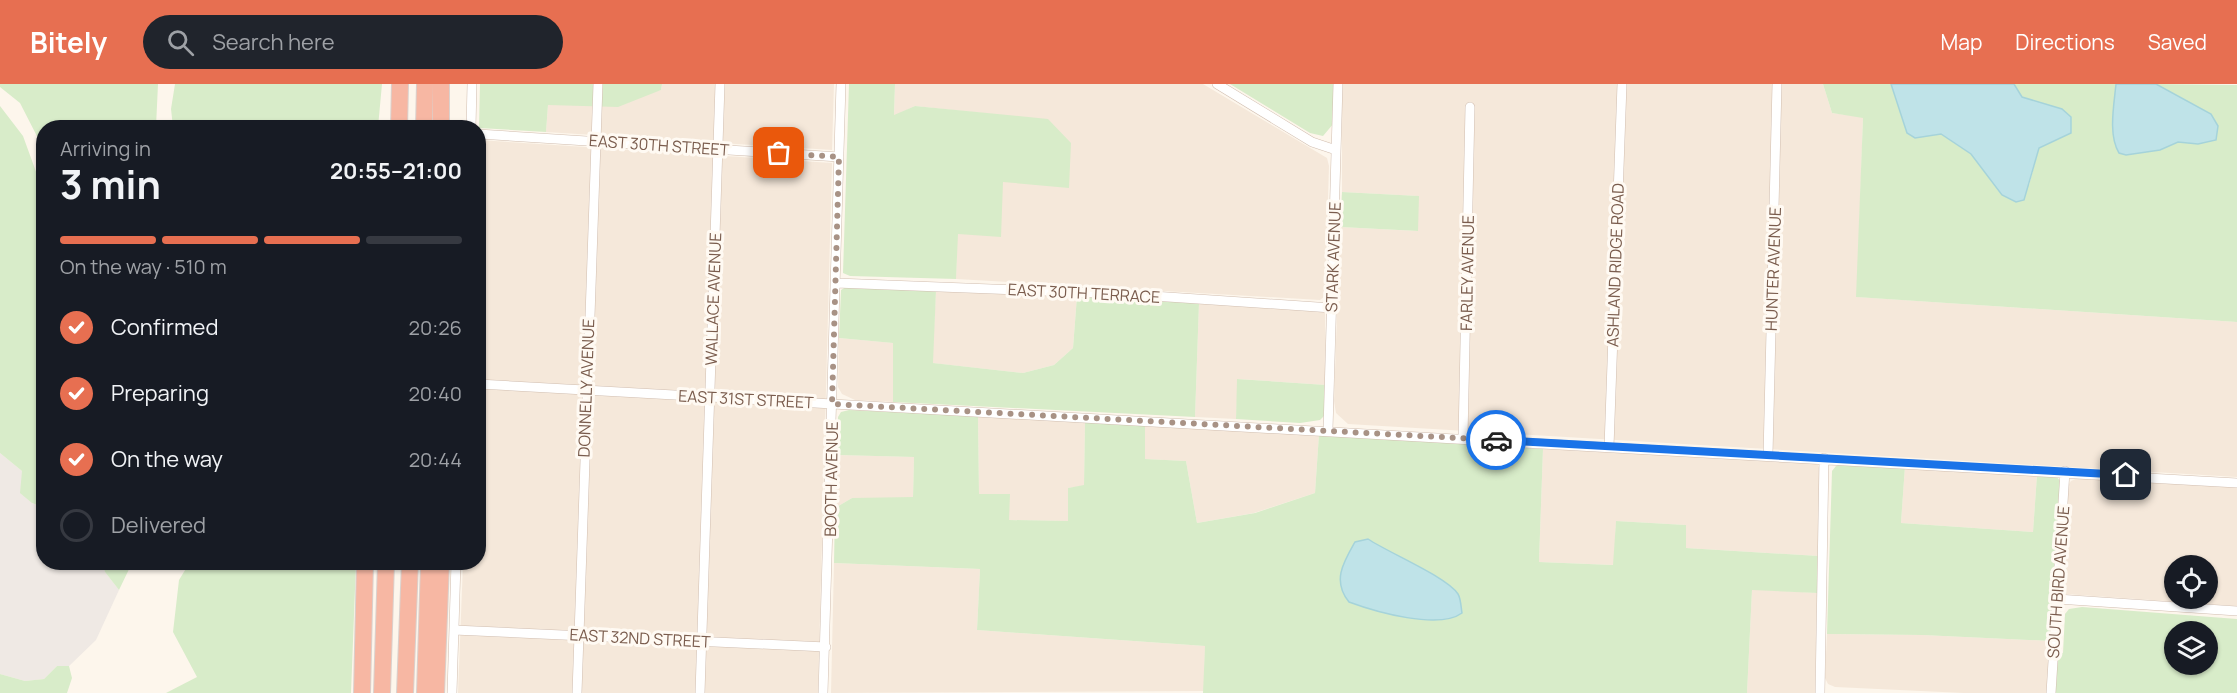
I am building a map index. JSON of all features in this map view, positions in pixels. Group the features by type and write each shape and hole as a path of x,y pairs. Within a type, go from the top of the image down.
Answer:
{"highway":[{"path":"399,120 400,84"},
{"path":"424,120 425,84"},
{"path":"441,84 441,120"},
{"path":"362,693 365,570"},
{"path":"382,693 386,570"},
{"path":"405,693 410,570"},
{"path":"425,693 429,570"},
{"path":"436,693 441,570"}],"street":[{"path":"471,120 472,84"},
{"name":"DONNELLY AVENUE","path":"577,693 598,84"},
{"name":"WALLACE AVENUE","path":"700,693 720,84"},
{"name":"BOOTH AVENUE","path":"824,693 841,84"},
{"path":"1217,84 1312,142 1336,150"},
{"name":"STARK AVENUE","path":"1328,430 1338,84"},
{"name":"ASHLAND RIDGE ROAD","path":"1609,447 1622,84"},
{"name":"HUNTER AVENUE","path":"1768,455 1777,84"},
{"name":"FARLEY AVENUE","path":"1463,438 1470,107"},
{"name":"EAST 30TH STREET","path":"486,134 839,157"},
{"name":"EAST 30TH TERRACE","path":"836,283 1123,294 1332,308"},
{"name":"EAST 31ST STREET","path":"486,384 2065,471 2237,483"},
{"path":"1820,693 1824,458"},
{"name":"SOUTH BIRD AVENUE","path":"2051,693 2065,471"},
{"path":"452,693 456,570"},
{"path":"2057,599 2237,611"},
{"name":"EAST 32ND STREET","path":"454,630 826,647"}],"shaded area":[{"path":"662,84 834,84 832,150 546,132 548,105 661,90"},
{"path":"895,84 1203,84 1327,158 1329,166 1325,296 1320,300 956,279 957,234 991,114 915,106 894,116"},
{"path":"1342,84 1823,84 1832,113 1863,117 1857,297 2237,322 2237,477 1348,424 1336,413 1334,401 1340,227 1417,231 1418,196 1342,192"},
{"path":"486,140 832,163 818,693 458,693 463,570 486,570"},
{"path":"936,291 1077,296 1073,348 1054,365 1023,373 932,363"},
{"path":"1199,303 1325,311 1326,385 1238,379 1236,419 1195,417"},
{"path":"839,338 894,343 893,402 855,400 842,394 838,387"},
{"path":"978,416 1085,421 1084,486 1068,488 1068,521 1008,520 979,494"},
{"path":"1145,424 1319,434 1315,493 1254,513 1197,523 1186,461 1144,459"},
{"path":"1543,449 1809,461 1818,465 1820,470 1819,556 1686,548 1686,525 1616,521 1614,565 1539,562"},
{"path":"0,453 22,471 32,503 36,504 36,570 104,570 119,590 96,640 69,666 57,666 44,679 25,681 0,674"},
{"path":"837,455 914,457 913,498 852,498 835,508"},
{"path":"1905,466 2037,475 2033,532 1901,523"},
{"path":"2078,478 2237,487 2237,606 2218,605 2218,555 2164,555 2164,601 2065,594 2068,486 2071,481"},
{"path":"834,563 980,569 977,630 1205,646 1204,691 831,693"},
{"path":"1752,589 1817,593 1815,693 1747,693"},
{"path":"1827,634 1922,635 2051,641 2048,693 1964,693 1835,687 1828,684 1825,678"}],"green space":[{"path":"0,84 158,84 156,120 36,120 36,134 20,103 0,87"},
{"path":"175,84 382,84 379,120 172,120 171,109"},
{"path":"480,84 662,84 661,90 618,107 548,105 546,132 486,128 486,120 479,120"},
{"path":"849,84 895,84 894,115 915,106 1048,119 1071,143 1069,188 1003,182 1001,237 958,234 956,279 850,276 843,273"},
{"path":"1230,84 1334,84 1334,123 1323,136 1310,133"},
{"path":"1823,84 1891,84 1907,133 1915,138 1941,134 1971,154 2002,195 2029,185 2039,148 2071,117 2022,97 2014,84 2116,84 2113,113 2160,150 2178,142 2198,144 2211,114 2156,84 2237,85 2237,322 1856,297 1863,118 1832,113"},
{"path":"0,106 23,136 36,172 36,504 20,493 22,471 0,453"},
{"path":"1342,192 1419,196 1418,231 1340,227"},
{"path":"846,287 936,291 933,363 1023,373 1054,365 1073,348 1077,296 1199,303 1195,417 893,402 893,343 839,338 841,290"},
{"path":"1237,379 1326,385 1324,416 1320,420 1300,423 1236,419"},
{"path":"849,410 978,416 979,494 1010,494 1009,520 1068,521 1068,488 1084,485 1085,421 1145,424 1145,459 1186,461 1197,523 1255,513 1315,493 1319,434 1543,449 1539,562 1613,565 1616,521 1686,525 1686,548 1819,556 1817,593 1752,590 1747,693 1203,693 1205,646 977,630 980,569 834,563 835,508 852,498 913,497 914,457 837,455 838,417 841,412"},
{"path":"1844,463 1905,466 1901,523 2033,532 2037,475 2057,477 2060,481 2051,641 1922,635 1827,634 1832,471 1836,466"},
{"path":"104,570 129,570 119,590"},
{"path":"185,570 356,570 351,693 166,693 197,677 173,632 179,580"},
{"path":"2082,607 2237,619 2237,693 2051,693 2054,652 2063,653 2065,614 2069,609"},
{"path":"57,666 69,666 72,678 67,693 0,693 0,674 25,681 44,679"}],"water":[{"path":"1891,84 2014,84 2022,97 2062,109 2071,117 2071,133 2039,148 2024,200 2016,202 2002,195 1971,154 1941,134 1915,138 1907,133"},
{"path":"2116,84 2156,84 2211,114 2218,126 2216,140 2198,144 2178,142 2160,150 2126,155 2119,153 2113,129"},
{"path":"1368,539 1452,587 1459,596 1462,613 1452,618 1423,620 1407,618 1349,602 1341,587 1343,565 1355,542"}],"way so far":[{"path":"779,153 839,157 832,404 1496,440"}],"route":[{"path":"1496,440 2126,475"}]}
